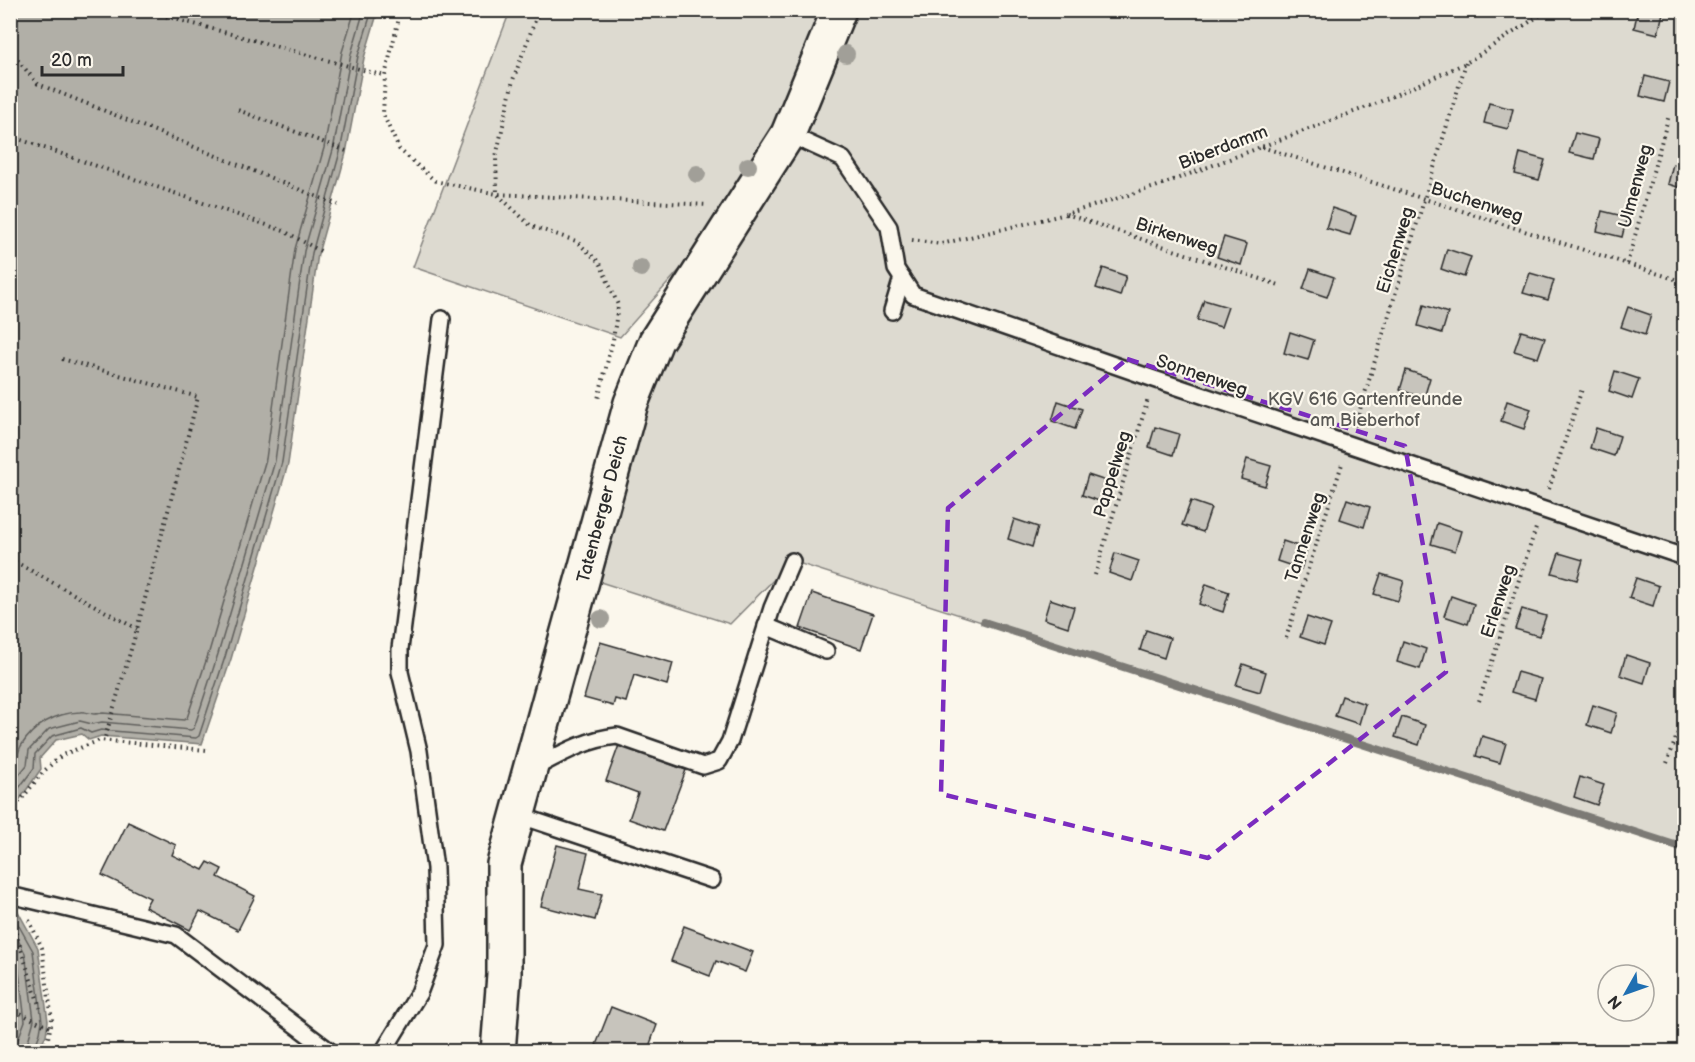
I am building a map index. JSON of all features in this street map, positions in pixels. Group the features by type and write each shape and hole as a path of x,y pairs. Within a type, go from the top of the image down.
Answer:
{"street":[{"name":"Tatenberger Deich","path":"498,1052 504,975 504,864 631,404 656,341 788,134 839,10"}],"lane":[{"name":"Sonnenweg","path":"788,134 843,159 889,226 896,269 913,295 1154,379 1684,557"},
{"path":"892,311 902,278"},
{"path":"383,1052 419,993 436,945 435,868 419,751 400,672 400,649 442,319"},
{"path":"530,770 570,749 605,737 617,736 703,766 719,761 730,741 766,626 792,561"},
{"path":"766,626 826,651"},
{"path":"518,815 712,880"},
{"path":"17,900 176,935 331,1052"}],"path":[{"path":"143,10 385,76"},
{"path":"401,10 385,76 383,114 399,149 435,181 497,194 742,206"},
{"path":"539,10 513,80 496,157 497,194 531,226 576,241 600,263 618,305 613,340 597,405"},
{"name":"Biberdamm","path":"889,226 906,239 941,244 1066,214 1155,187 1375,104 1466,63 1548,10"},
{"path":"10,51 38,84 338,205"},
{"name":"Eichenweg","path":"1349,444 1466,63"},
{"path":"238,110 349,152"},
{"name":"Ulmenweg","path":"1627,264 1669,115"},
{"path":"10,136 284,231 322,252"},
{"name":"Buchenweg","path":"1261,147 1684,282"},
{"name":"Birkenweg","path":"1066,214 1279,285"},
{"path":"62,359 198,397 137,629 104,741"},
{"name":"Pappelweg","path":"1095,575 1154,379"},
{"name":"Erlenweg","path":"1479,701 1582,388"},
{"name":"Tannenweg","path":"1286,638 1349,444"},
{"path":"10,559 137,629"},
{"path":"1667,763 1684,716"},
{"path":"10,818 43,772 62,755 100,740 207,750"},
{"path":"10,797 20,801"},
{"path":"17,900 11,918 40,1008"},
{"path":"17,900 42,948 52,1020 41,1052"},
{"path":"10,1008 50,1028"}],"highlighted area":[{"path":"1127,359 1405,446 1446,672 1208,858 941,794 948,508"}],"green space":[{"path":"510,11 827,11 776,133 699,248 620,337 413,267"},
{"name":"KGV 616 Gartenfreunde am Bieberhof","path":"853,11 1684,11 1684,848 792,561 730,624 594,580 645,406 666,349"}],"water":[{"path":"11,10 378,11 364,58 346,153 318,254 288,464 231,659 202,744 101,736 89,740 82,734 56,740 40,758 41,769 11,812"},
{"path":"11,904 15,906 38,948 48,1021 46,1035 37,1051 11,1051"}],"building":[{"path":"1638,10 1663,13 1658,34 1634,28"},
{"path":"1645,76 1669,82 1664,102 1640,96"},
{"path":"1489,103 1513,109 1508,129 1484,123"},
{"path":"1575,133 1599,139 1594,159 1569,153"},
{"path":"1520,153 1545,160 1539,180 1515,174"},
{"path":"1673,164 1684,167 1684,189 1668,184"},
{"path":"1332,208 1356,216 1350,235 1326,228"},
{"path":"1602,211 1627,217 1622,237 1597,231"},
{"path":"1224,237 1247,244 1241,265 1217,257"},
{"path":"1447,249 1471,257 1464,277 1441,269"},
{"path":"1103,268 1126,276 1120,296 1096,288"},
{"path":"1310,269 1334,277 1327,297 1303,289"},
{"path":"1530,273 1554,280 1548,300 1523,293"},
{"path":"1204,300 1228,307 1221,327 1197,320"},
{"path":"1424,305 1448,313 1442,333 1418,326"},
{"path":"1628,307 1651,315 1645,335 1621,327"},
{"path":"1521,331 1545,338 1538,358 1514,351"},
{"path":"1290,332 1314,340 1308,360 1284,353"},
{"path":"1406,370 1430,378 1424,398 1400,390"},
{"path":"1615,371 1639,379 1632,399 1609,391"},
{"path":"1058,401 1082,409 1075,429 1052,421"},
{"path":"1507,401 1531,409 1524,429 1501,421"},
{"path":"1155,427 1179,434 1173,455 1149,447"},
{"path":"1596,428 1620,436 1614,456 1590,448"},
{"path":"1247,459 1271,466 1265,486 1241,479"},
{"path":"1088,475 1112,483 1105,503 1082,495"},
{"path":"1347,499 1370,507 1364,527 1340,519"},
{"path":"1191,501 1211,508 1203,532 1182,525"},
{"path":"1014,519 1038,527 1032,547 1008,539"},
{"path":"1437,523 1461,531 1455,551 1431,544"},
{"path":"1283,541 1307,549 1301,569 1277,561"},
{"path":"1115,553 1139,561 1132,581 1109,573"},
{"path":"1559,553 1583,560 1577,580 1552,573"},
{"path":"1381,574 1404,581 1398,601 1374,594"},
{"path":"1636,578 1659,586 1653,606 1629,598"},
{"path":"1206,584 1229,592 1223,612 1199,604"},
{"path":"812,593 873,614 861,649 800,628"},
{"path":"1451,596 1474,604 1468,624 1444,616"},
{"path":"1050,599 1074,607 1068,627 1044,619"},
{"path":"1522,609 1546,616 1539,636 1515,629"},
{"path":"1307,617 1331,625 1324,645 1300,637"},
{"path":"1146,630 1170,638 1164,658 1140,650"},
{"path":"1403,641 1426,649 1420,669 1397,662"},
{"path":"600,642 673,663 667,685 634,675 626,702 615,699 613,706 584,698"},
{"path":"1626,655 1650,663 1644,683 1620,675"},
{"path":"1243,664 1266,672 1260,692 1236,685"},
{"path":"1517,672 1541,679 1535,699 1511,692"},
{"path":"1342,696 1365,704 1359,724 1335,716"},
{"path":"1593,705 1617,713 1611,733 1587,725"},
{"path":"1402,717 1425,725 1419,745 1395,737"},
{"path":"1482,736 1506,743 1500,763 1476,756"},
{"path":"619,745 686,770 663,831 629,819 638,793 606,781"},
{"path":"1580,777 1604,785 1597,805 1574,797"},
{"path":"128,822 176,845 172,855 203,870 208,862 222,869 218,877 255,896 238,930 200,911 190,930 145,907 150,898 102,875"},
{"path":"557,845 588,853 579,889 602,894 595,920 541,906"},
{"path":"684,926 753,952 745,972 716,961 710,976 671,961"},
{"path":"611,1007 657,1025 647,1052 613,1052 596,1045"}],"waterway":[{"path":"984,622 1684,848"}]}
